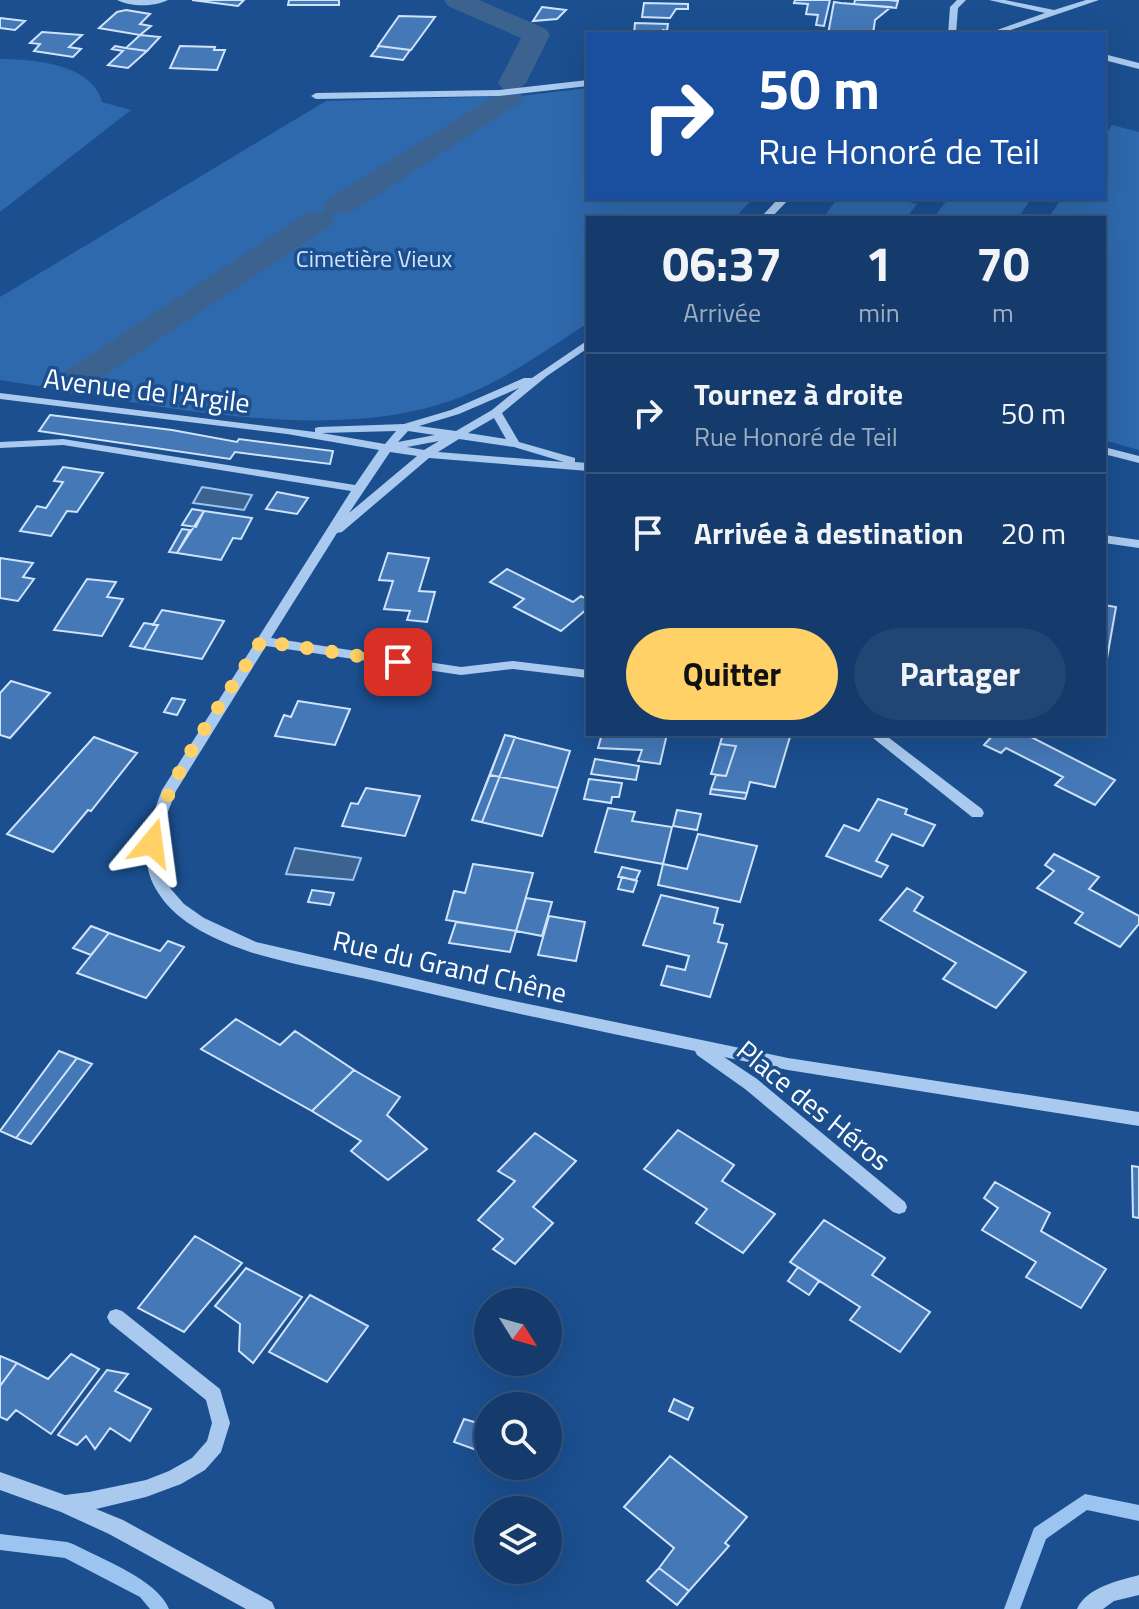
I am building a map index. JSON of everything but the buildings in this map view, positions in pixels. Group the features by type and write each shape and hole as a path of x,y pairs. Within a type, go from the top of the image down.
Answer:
{"street":[{"path":"121,0 150,3 164,0"},
{"path":"993,0 1056,13"},
{"path":"1002,32 1095,0"},
{"path":"952,32 953,11 959,1"},
{"path":"1106,58 1139,66"},
{"path":"316,96 525,91 586,83"},
{"path":"767,216 783,200"},
{"path":"326,539 426,454 453,435 496,412 586,344"},
{"path":"385,449 405,427 455,412 543,374"},
{"name":"Avenue de l'Argile","path":"0,396 287,431 426,454 586,466"},
{"path":"496,412 515,444"},
{"path":"405,427 426,454"},
{"name":"Avenue de l'Argile","path":"287,431 405,427 515,444 586,465"},
{"name":"Avenue de l'Argile","path":"385,449 453,435"},
{"path":"0,445 63,442 360,489"},
{"name":"Rue du Grand Chêne","path":"385,449 169,790 157,819 152,843 153,865 159,885 171,902 220,935 253,947 788,1064 1139,1119"},
{"path":"1106,451 1139,460"},
{"path":"1106,539 1139,544"},
{"path":"261,641 461,671 513,665 586,674"},
{"path":"878,736 977,813"},
{"name":"Place des Héros","path":"696,1046 751,1084 899,1207"},
{"path":"65,1504 131,1493 189,1471 205,1460 212,1450 222,1423 222,1412 208,1389 116,1317"},
{"path":"0,1481 65,1504 116,1527 265,1609"},
{"path":"1087,1609 1109,1593 1139,1585"}],"green space":[{"path":"0,59 60,66 87,79 102,102 131,110 0,212"},
{"name":"Cimetière Vieux","path":"586,88 586,200 751,200 737,216 586,216 586,324 484,387 416,411 359,419 298,420 236,416 174,409 0,380 0,297 326,101 520,96"},
{"path":"1112,125 1139,132 1139,450 1106,441 1106,216 1049,216 1061,200 1106,200 1106,135"},
{"path":"836,200 900,200 917,204 908,216 824,216"},
{"path":"947,200 1031,200 1019,216 935,216"}],"shaded area":[{"path":"202,487 252,495 244,510 193,503"},
{"path":"295,848 361,858 353,880 286,874"}],"waterway":[{"path":"457,0 536,35 512,83"},
{"path":"339,206 509,97"},
{"path":"69,384 319,219"},
{"path":"1012,1609 1040,1534 1085,1502 1139,1513"},
{"path":"0,1542 67,1550 146,1591 161,1609"}],"route":[{"path":"152,843 157,819 169,790 261,641 398,662"}]}
